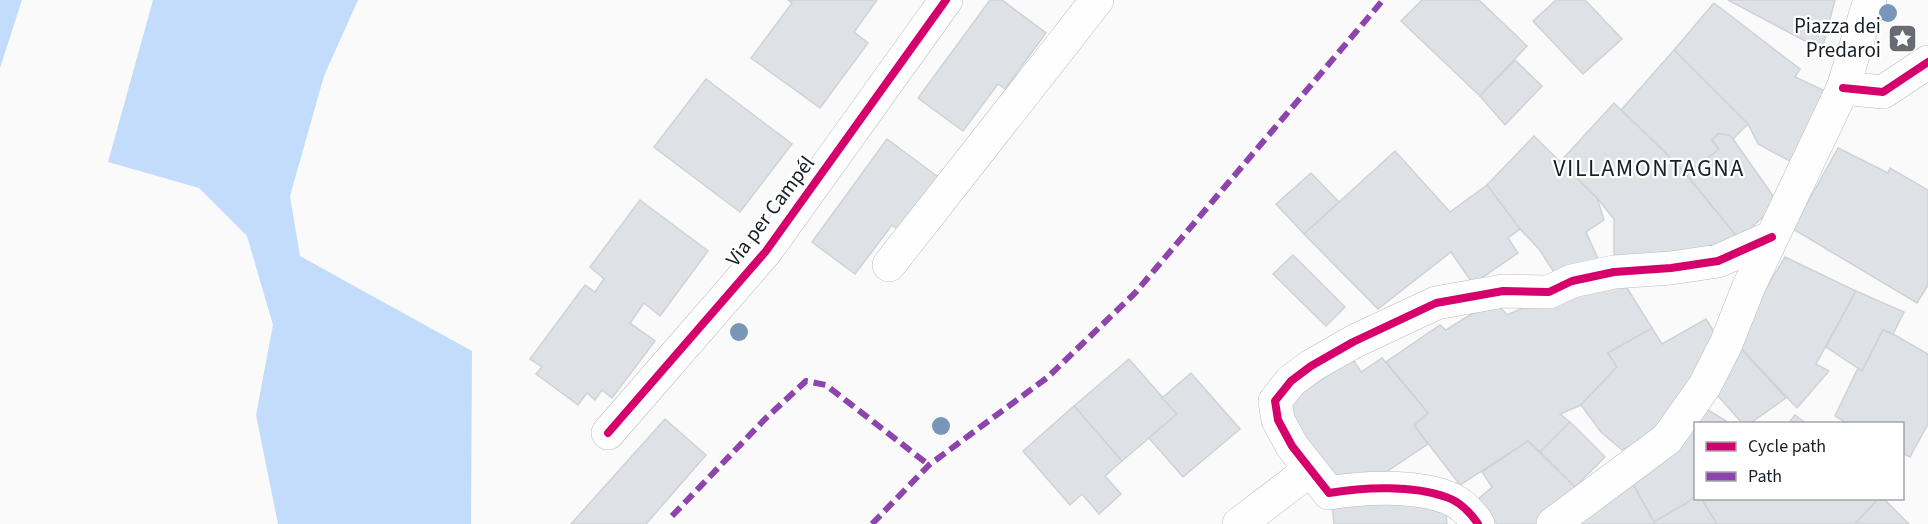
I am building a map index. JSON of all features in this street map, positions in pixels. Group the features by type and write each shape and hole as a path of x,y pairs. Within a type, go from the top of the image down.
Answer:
{"street":[{"name":"Via per Campél","path":"608,433 766,251 946,0"},
{"path":"889,265 1097,0"},
{"path":"1553,524 1667,439 1704,387 1726,344 1749,286 1843,88 1870,0"},
{"path":"1843,88 1883,92 1928,62"},
{"path":"1478,524 1472,514 1448,497 1420,491 1377,488 1329,493 1292,446 1278,420 1275,401 1291,381 1311,366 1353,342 1436,303 1503,291 1549,292 1572,281 1614,272 1671,268 1718,261 1773,237"},
{"path":"1239,524 1310,470"}],"shaded area":[{"path":"0,0 22,0 0,68"},
{"path":"153,0 358,0 324,76 290,196 300,256 472,351 471,524 278,524 256,415 273,325 247,236 199,188 108,162"}],"building":[{"path":"788,0 877,0 854,32 868,43 820,108 751,58 792,3"},
{"path":"990,0 1002,0 1046,33 1005,89 998,84 963,131 918,98"},
{"path":"1422,0 1479,0 1527,46 1480,96 1401,21"},
{"path":"1556,0 1585,0 1622,39 1583,74 1533,21"},
{"path":"1728,0 1835,0 1822,50"},
{"path":"1714,3 1800,69 1795,77 1827,92 1799,166 1758,144 1748,124 1674,50"},
{"path":"1674,50 1748,124 1733,139 1729,135 1718,134 1712,140 1719,149 1687,175 1621,110"},
{"path":"1515,60 1542,86 1505,125 1480,96"},
{"path":"706,79 792,144 740,212 654,147"},
{"path":"1614,103 1679,166 1739,239 1680,263 1614,267 1614,219 1597,198 1560,162"},
{"path":"1718,134 1729,135 1733,139 1778,203 1739,239 1687,175 1719,149 1712,140"},
{"path":"1534,136 1597,198 1604,220 1586,232 1600,263 1559,280 1539,249 1520,229 1487,185"},
{"path":"887,139 938,177 898,230 892,225 855,274 812,242"},
{"path":"1838,148 1888,173 1890,168 1928,190 1928,285 1917,303 1793,229"},
{"path":"1395,151 1450,212 1487,185 1520,229 1508,238 1518,253 1473,284 1451,252 1378,309 1304,234"},
{"path":"1311,173 1339,202 1304,234 1276,204"},
{"path":"640,200 708,251 660,316 644,303 630,323 655,341 612,398 602,390 595,400 587,393 578,405 536,374 542,367 530,359 585,285 595,292 604,279 590,267"},
{"path":"1293,255 1345,307 1326,326 1273,274"},
{"path":"1785,257 1856,291 1816,364 1829,371 1797,408 1734,341"},
{"path":"1620,277 1652,328 1608,353 1617,367 1581,405 1560,414 1570,422 1540,452 1528,441 1460,485 1414,425 1428,413 1386,362 1440,325 1446,330 1494,300 1507,315 1565,289"},
{"path":"1856,291 1904,312 1893,334 1883,330 1862,371 1826,347"},
{"path":"1706,319 1723,346 1659,434 1622,450 1601,432 1581,405 1617,367 1608,353 1652,328 1662,344"},
{"path":"1883,330 1928,354 1928,424 1910,457 1904,454 1904,422 1845,422 1835,416 1858,368 1862,371"},
{"path":"1734,341 1786,398 1752,422 1741,422 1710,387"},
{"path":"1382,358 1428,413 1414,425 1428,444 1374,480 1324,476 1279,407 1353,359 1361,372"},
{"path":"1129,359 1177,414 1122,461 1074,406"},
{"path":"1191,373 1240,429 1183,477 1149,438 1177,414 1162,398"},
{"path":"1074,406 1122,461 1105,476 1121,494 1099,514 1082,494 1070,505 1023,451"},
{"path":"1708,410 1728,422 1696,422"},
{"path":"1795,415 1804,422 1790,422"},
{"path":"665,419 706,455 646,524 571,524"},
{"path":"1570,422 1605,457 1575,487 1540,452"},
{"path":"1694,424 1694,497 1654,522 1629,477 1657,461"},
{"path":"1528,441 1575,487 1560,514 1537,524 1497,524 1477,500 1492,487 1482,472"},
{"path":"1629,477 1655,524 1567,524"},
{"path":"1694,497 1694,500 1702,500 1717,524 1655,524 1654,522"},
{"path":"1702,500 1877,500 1855,524 1717,524"},
{"path":"1877,500 1885,500 1909,524 1855,524"},
{"path":"1332,502 1445,504 1447,524 1334,524"}],"marked path":[{"path":"872,524 929,465 1048,377 1135,293 1383,0"},
{"path":"672,516 765,419 806,381 826,385 929,465"}],"cycle path":[{"path":"608,433 766,251 946,0"},
{"path":"1843,88 1883,92 1928,62"},
{"path":"1478,524 1460,504 1451,499 1419,490 1357,489 1329,493 1292,446 1278,420 1275,401 1291,381 1311,366 1353,342 1436,303 1503,291 1549,292 1572,281 1614,272 1671,268 1718,261 1772,237"}],"place":[{"name":"Piazza dei Predaroi","path":"1902,38"}],"district":[{"name":"VILLAMONTAGNA","path":"1649,168"}]}
